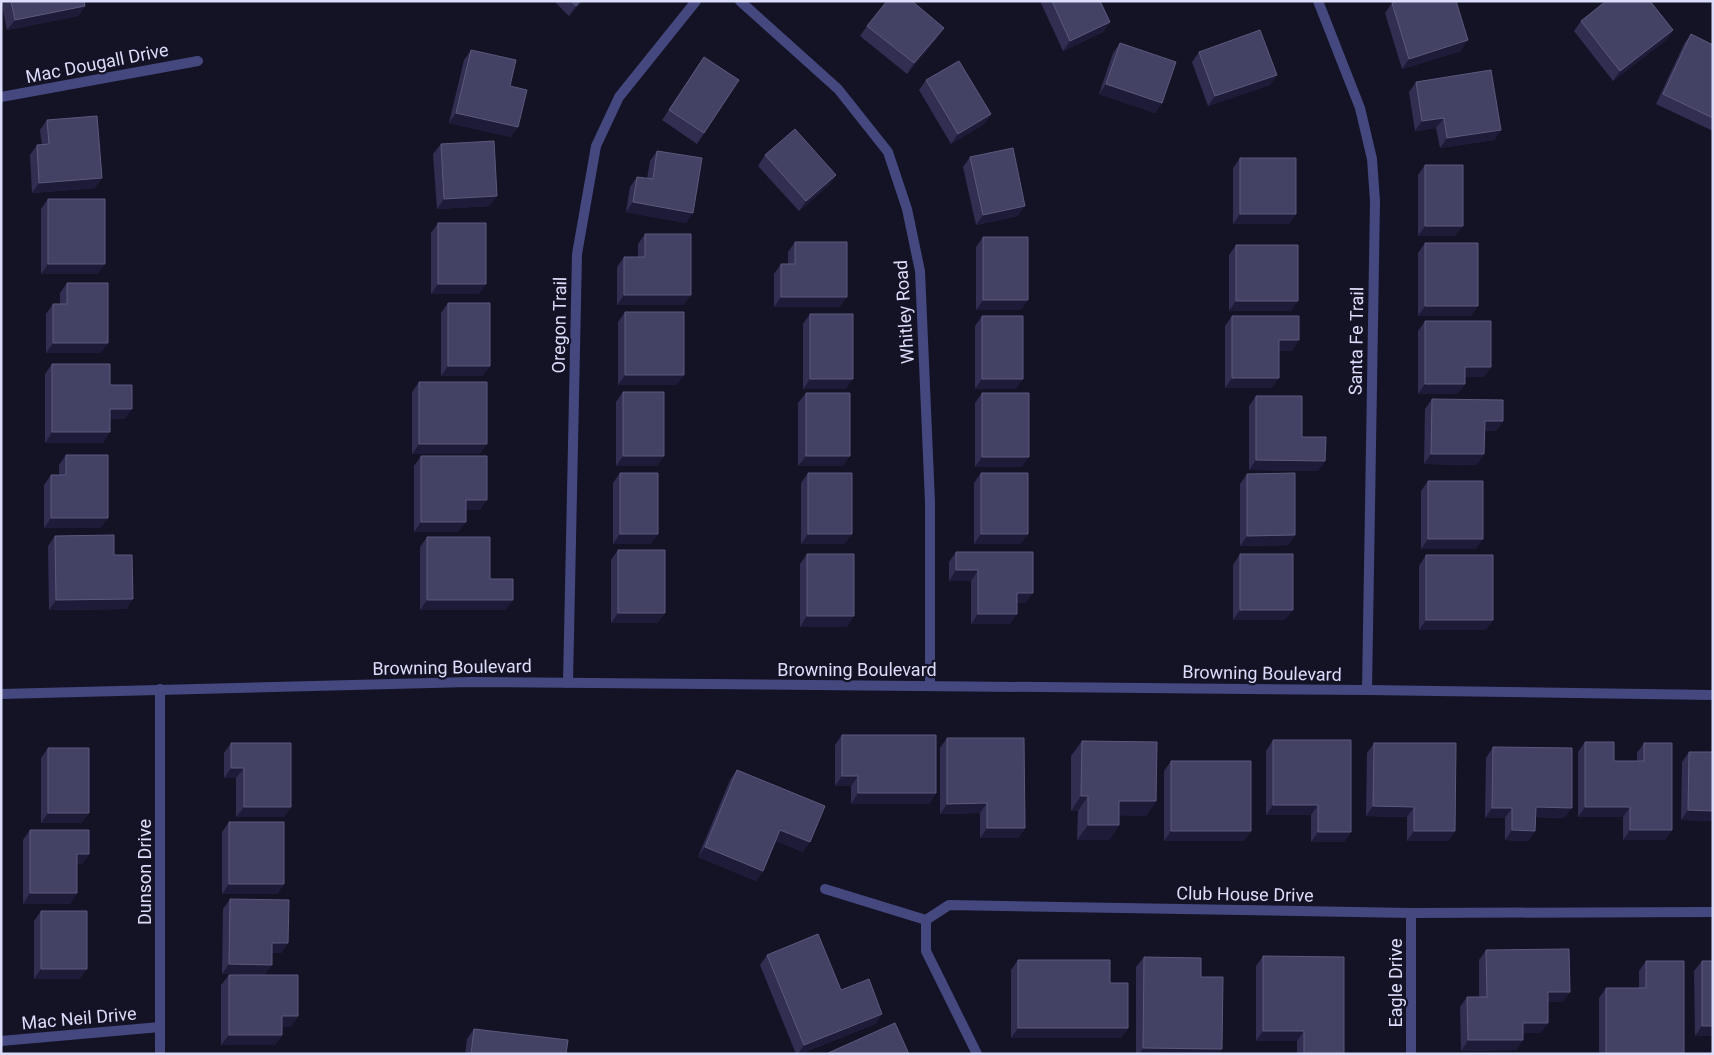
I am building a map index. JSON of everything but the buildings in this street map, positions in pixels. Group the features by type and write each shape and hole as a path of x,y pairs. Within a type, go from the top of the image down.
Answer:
{"street":[{"name":"Oregon Trail","path":"568,683 576,254 596,146 619,96 696,1"},
{"name":"Whitley Road","path":"740,1 838,89 888,152 907,209 920,271 930,502 930,686"},
{"name":"Santa Fe Trail","path":"1318,1 1360,108 1372,158 1375,201 1367,690"},
{"name":"Mac Dougall Drive","path":"1,98 198,61"},
{"name":"Browning Boulevard","path":"1,694 470,682 1367,690 1713,696"},
{"name":"Dunson Drive","path":"160,690 160,1054"},
{"path":"825,889 926,920 926,951 977,1054"},
{"name":"Club House Drive","path":"926,920 949,905 1411,913 1713,912"},
{"name":"Eagle Drive","path":"1411,913 1411,1054"},
{"name":"Mac Neil Drive","path":"1,1041 160,1027"}]}
